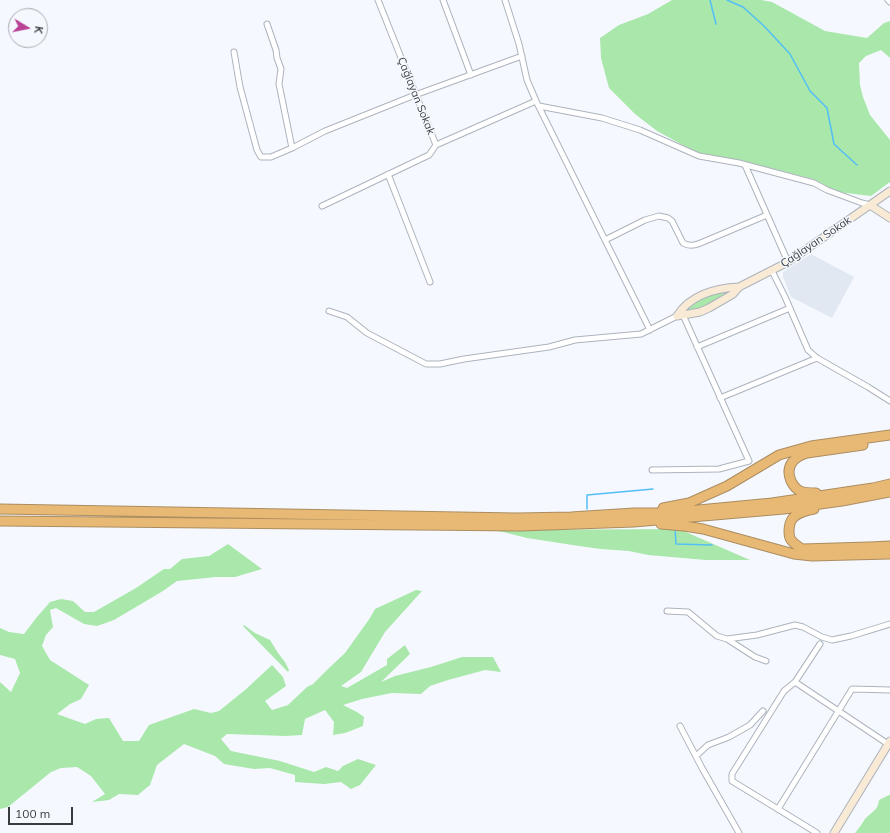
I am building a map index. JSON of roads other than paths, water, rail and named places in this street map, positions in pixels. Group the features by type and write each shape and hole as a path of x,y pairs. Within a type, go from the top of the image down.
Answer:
{"highway":[{"path":"634,518 689,503 726,486 779,455 811,446 890,435"},
{"path":"842,497 806,493 799,490 793,484 789,476 791,464 800,455 807,453 890,441"},
{"path":"890,484 842,497 806,511 794,517 790,523 789,530 790,538 795,545 802,549 890,546"},
{"path":"0,521 512,526 756,512 842,497 890,492"},
{"path":"0,509 517,518 634,518 703,529 794,554 812,556 890,554"}],"street":[{"name":"Çağlayan Sokak","path":"378,0 436,145 526,105 538,104"},
{"path":"443,0 471,75"},
{"path":"505,0 519,44 527,80 562,158 650,330"},
{"path":"267,24 281,69 279,84 292,148"},
{"path":"234,52 240,87 257,150 262,157 271,157 325,131 415,95 522,56"},
{"path":"538,104 602,118 640,130 699,156 745,165 814,183 827,190 870,205 890,218"},
{"path":"322,206 429,155 436,145"},
{"path":"745,165 788,262"},
{"path":"388,174 430,282"},
{"name":"Çağlayan Sokak","path":"739,288 788,262 890,191"},
{"path":"604,240 645,220 659,216 668,218 672,221 683,243 686,245 695,245 767,215"},
{"path":"772,271 808,350 817,358 890,401"},
{"path":"329,311 347,318 367,333 426,364 440,364 464,359 549,347 574,340 641,334 680,316 700,312 709,308 733,294 739,288"},
{"path":"652,470 719,469 749,461 697,347 680,316 680,312 700,296 720,290 739,288"},
{"path":"697,347 790,308"},
{"path":"720,398 817,358"},
{"path":"667,611 688,612 718,636 766,661"},
{"path":"727,640 757,635 795,625 832,640 890,624"},
{"path":"817,833 732,781 732,774 784,692 795,682 820,644"},
{"path":"795,682 838,712 889,743 834,833"},
{"path":"778,809 852,689 890,690"},
{"path":"696,756 708,745 729,737 750,725 763,711"},
{"path":"680,726 739,833"}],"waterway":[{"path":"710,0 716,24"},
{"path":"727,0 743,7 764,26 790,54 810,91 827,108 834,144 857,165"},
{"path":"587,509 587,495 653,489"},
{"path":"675,528 676,544 712,545"}]}
